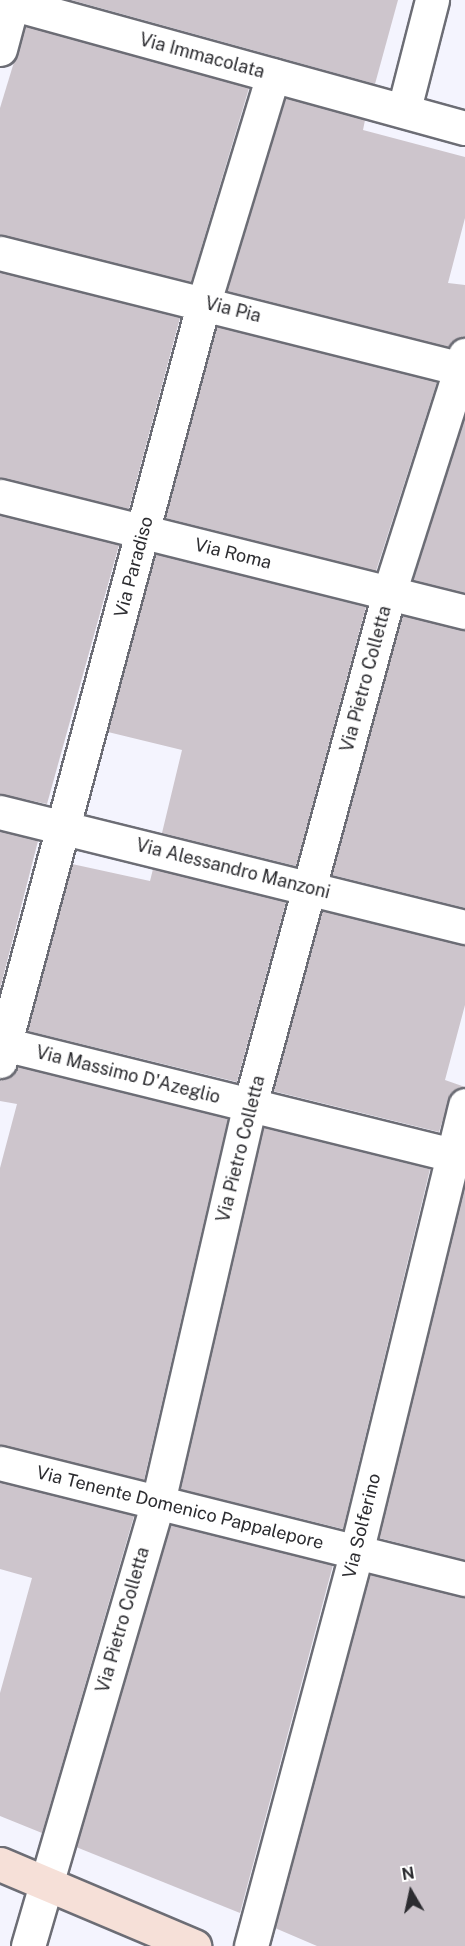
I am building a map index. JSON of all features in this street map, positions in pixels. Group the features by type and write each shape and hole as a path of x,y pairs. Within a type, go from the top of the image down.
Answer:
{"street":[{"path":"404,109 432,0"},
{"path":"0,50 8,1"},
{"name":"Via Immacolata","path":"8,1 404,109 465,128"},
{"name":"Via Paradiso","path":"1,1049 204,302 273,75"},
{"name":"Via Pia","path":"0,253 464,365"},
{"name":"Via Pietro Colletta","path":"28,1946 158,1502 250,1105 389,592 464,365"},
{"name":"Via Roma","path":"0,496 465,612"},
{"name":"Via Alessandro Manzoni","path":"0,812 465,927"},
{"name":"Via Massimo D'Azeglio","path":"1,1049 250,1105 459,1157"},
{"name":"Via Solferino","path":"251,1946 459,1157 465,1105"},
{"name":"Via Tenente Domenico Pappalepore","path":"0,1463 465,1579"},
{"path":"0,1864 44,1885 194,1946"}],"building":[{"path":"71,0 398,0 375,84"},
{"path":"25,26 249,88 191,282 0,235 0,108"},
{"path":"286,98 365,120 363,130 465,157 465,218 448,283 465,285 465,337 449,347 227,291"},
{"path":"0,272 180,318 129,509 0,478"},
{"path":"217,327 437,382 376,571 165,518"},
{"path":"465,417 465,593 413,580"},
{"path":"0,515 119,545 47,804 0,794"},
{"path":"156,554 366,607 296,866 162,833 182,750 108,732"},
{"path":"402,616 465,630 465,908 332,875"},
{"path":"0,831 38,841 0,989"},
{"path":"72,864 150,881 153,869 286,902 237,1082 28,1031"},
{"path":"322,911 465,945 465,1005 445,1080 465,1087 451,1093 439,1132 273,1091"},
{"path":"18,1067 228,1119 144,1480 0,1445 0,1168 17,1104 0,1101 0,1079"},
{"path":"264,1128 430,1169 343,1529 180,1489"},
{"path":"465,1184 465,1560 379,1538"},
{"path":"0,1482 134,1516 42,1833 0,1816 0,1693 32,1578 0,1569"},
{"path":"171,1525 333,1565 240,1913 76,1847"},
{"path":"370,1575 465,1597 465,1946 317,1946 275,1928"}]}
